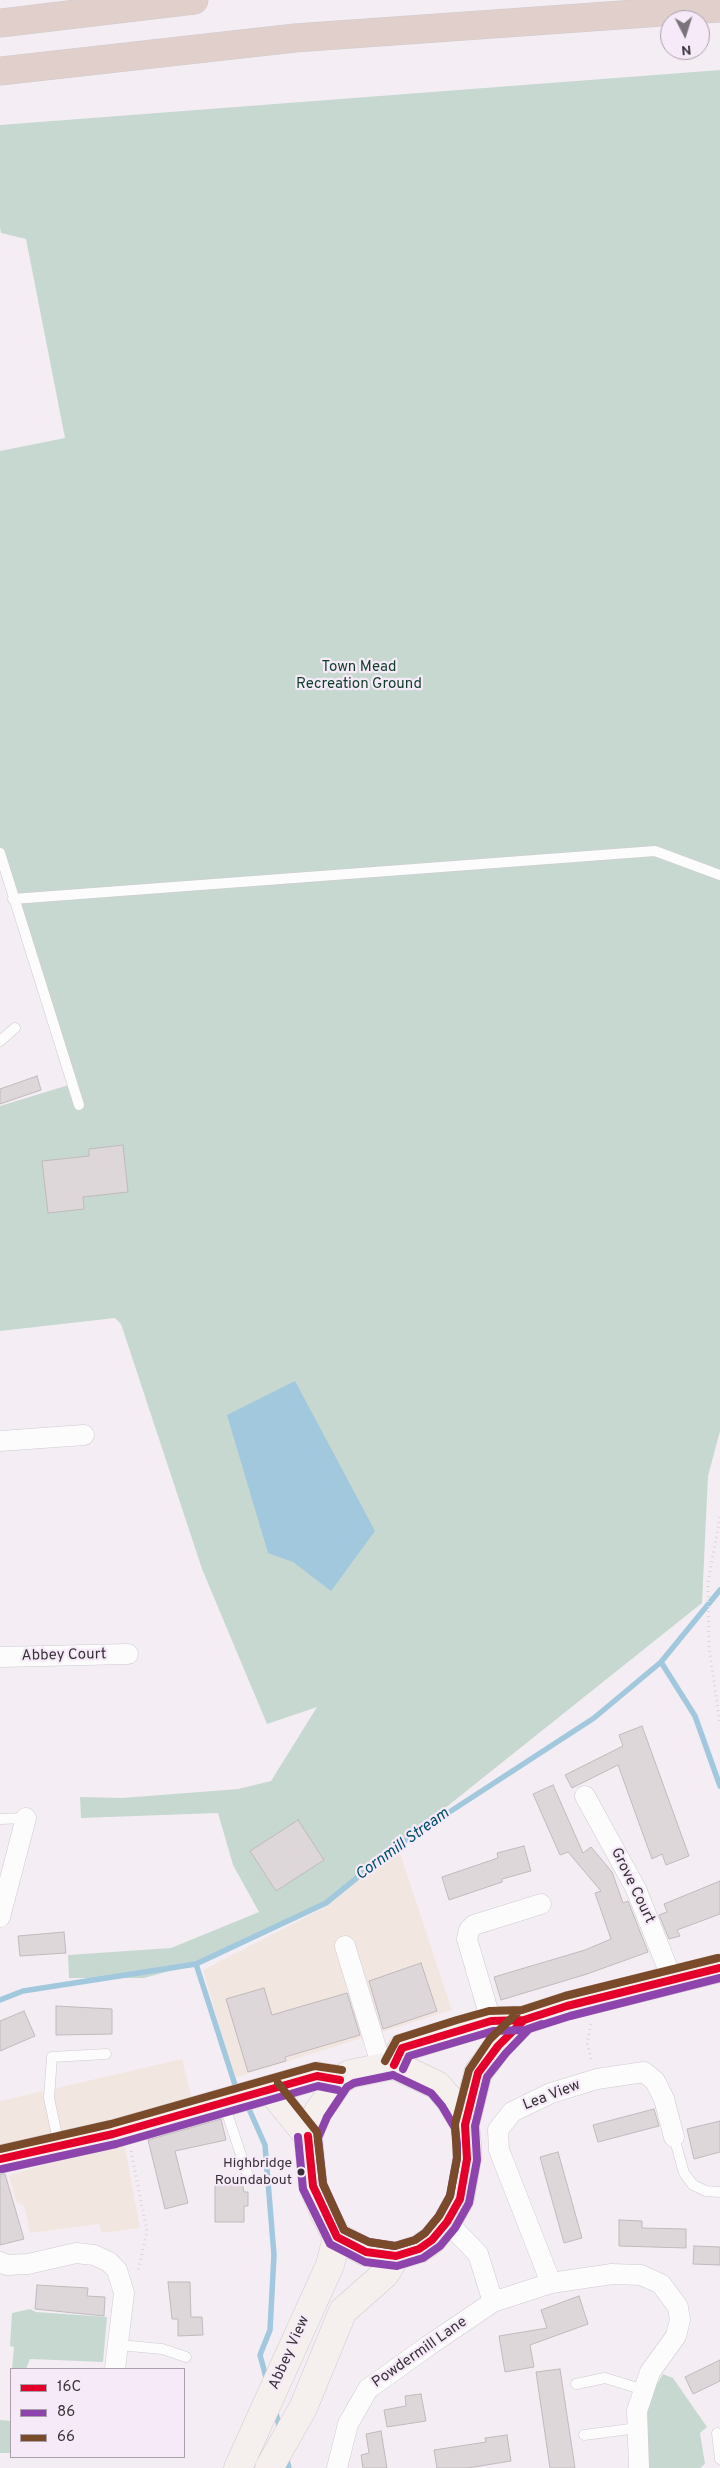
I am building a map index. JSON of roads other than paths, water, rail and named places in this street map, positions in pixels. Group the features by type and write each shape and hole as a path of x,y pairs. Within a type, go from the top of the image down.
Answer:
{"highway":[{"path":"0,23 194,0"},
{"path":"0,71 295,38 720,8"}],"main road":[{"path":"388,2066 402,2048 491,2021 524,2020 568,2006 720,1968"},
{"path":"464,2125 478,2073 498,2046 524,2020"},
{"path":"388,2066 437,2085 450,2100 464,2125 468,2143 460,2199 448,2222 432,2240 419,2249 396,2256 366,2252 338,2237 322,2210 313,2186 308,2136 318,2112 340,2080 350,2074 388,2066"},
{"path":"0,2159 224,2104 316,2076 340,2080"},
{"path":"270,2089 308,2136"},
{"name":"Abbey View","path":"238,2468 330,2265 338,2237"},
{"path":"274,2459 303,2408 343,2311 385,2274 396,2256"}],"street":[{"path":"0,1441 84,1435"},
{"name":"Abbey Court","path":"0,1657 128,1654"},
{"name":"Grove Court","path":"585,1796 636,1889 672,1979"},
{"path":"0,1917 26,1818"},
{"path":"491,2021 467,1939 469,1930 474,1925 541,1904"},
{"path":"345,1946 388,2066"},
{"name":"Lea View","path":"552,2283 499,2150 498,2130 512,2112 551,2094 597,2079 644,2072 655,2081 664,2099 674,2137"},
{"path":"448,2222 478,2254 493,2302"},
{"path":"0,2262 7,2266 28,2264 76,2253 94,2255 108,2262 117,2270 124,2293 115,2368"},
{"name":"Powdermill Lane","path":"337,2468 348,2424 368,2389 493,2302 552,2283 612,2274 641,2275 661,2284 678,2307 680,2320 676,2336 650,2372 644,2390 638,2412 639,2468"}],"lane":[{"path":"13,898 655,851 720,875"},
{"path":"0,853 79,1105"},
{"path":"0,1041 15,1028"},
{"path":"0,1819 26,1818"},
{"path":"59,2146 49,2098 52,2057 106,2054"},
{"path":"224,2104 248,2179"},
{"path":"674,2137 684,2174 693,2185 706,2192 720,2192"},
{"path":"119,2345 162,2348 186,2357"},
{"path":"576,2384 605,2378 644,2390"},
{"path":"584,2435 638,2428"},
{"path":"717,2433 720,2459"}],"water":[{"path":"295,1381 375,1531 331,1591 293,1562 268,1553 227,1415"}],"waterway":[{"name":"Cornmill Stream","path":"0,2000 23,1991 196,1964 326,1903 391,1850 594,1718 661,1662 720,1590"},
{"path":"661,1662 695,1716 720,1786"},
{"path":"196,1964 236,2088"},
{"path":"249,2109 265,2145 274,2255 270,2330 260,2355 267,2381"},
{"path":"275,2409 280,2430"},
{"path":"286,2456 289,2468"}],"place":[{"name":"Highbridge Roundabout","path":"301,2172"}],"park label":[{"name":"Town Mead Recreation Ground","path":"359,676"}]}
